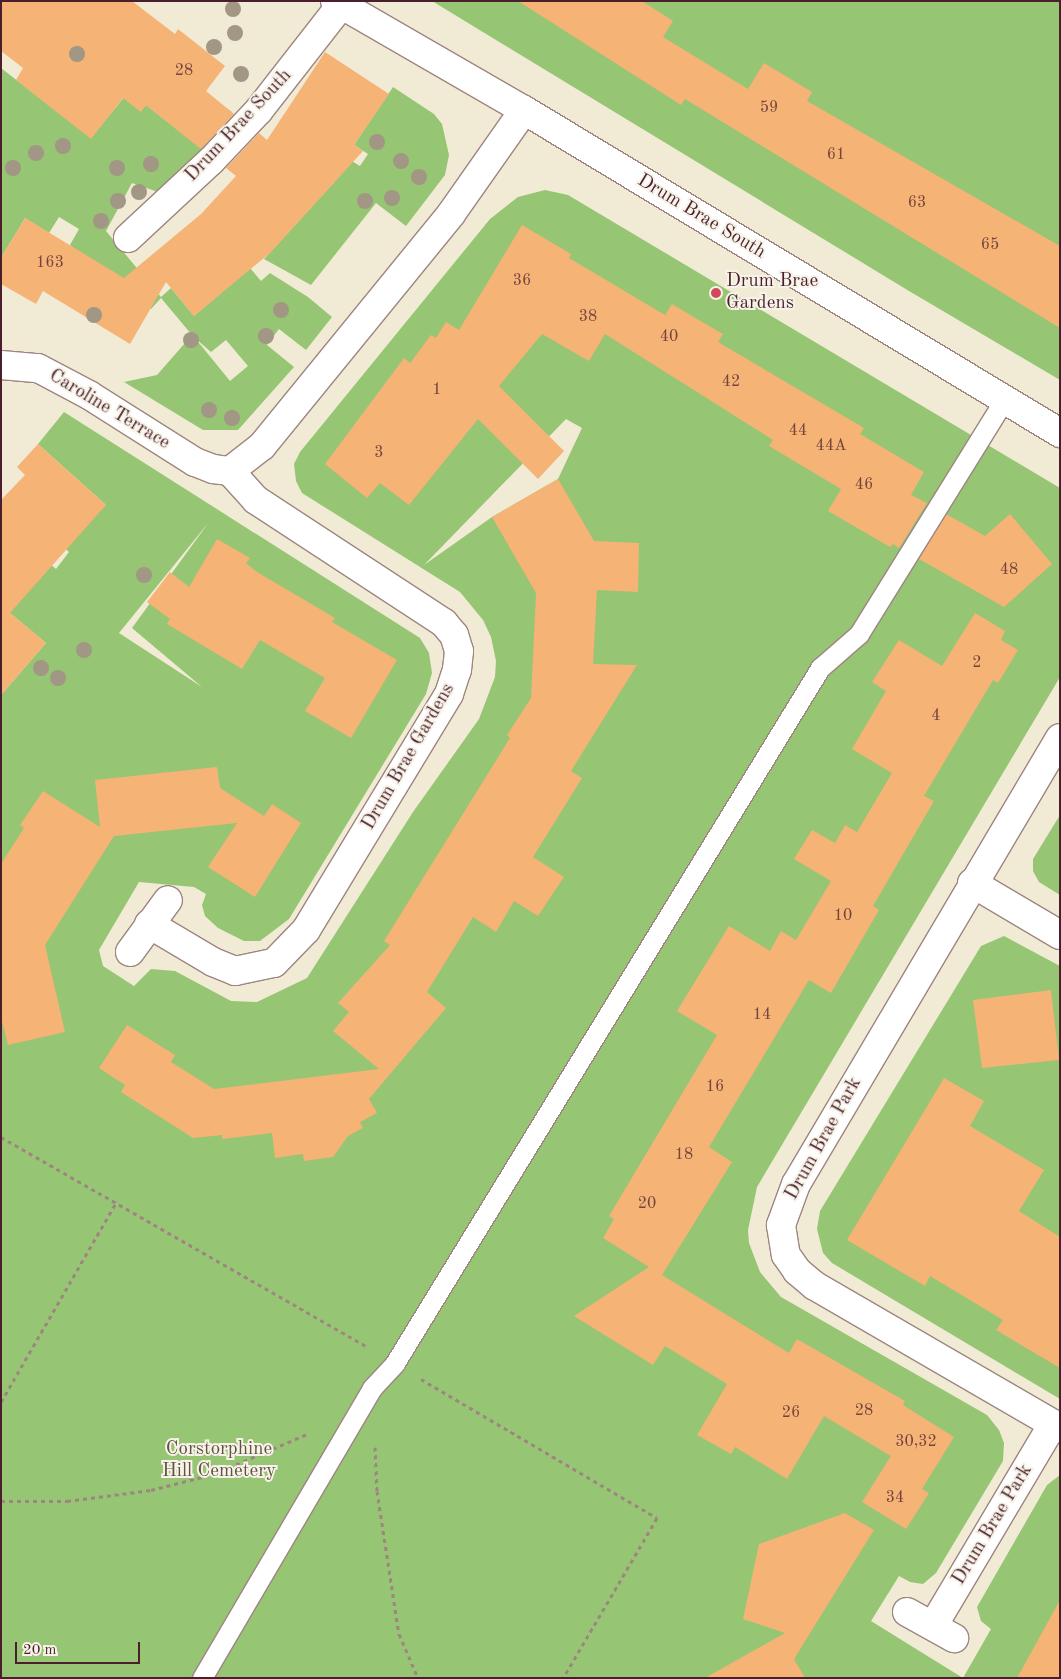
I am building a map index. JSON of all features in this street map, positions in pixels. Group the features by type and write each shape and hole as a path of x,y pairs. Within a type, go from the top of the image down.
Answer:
{"street":[{"name":"Drum Brae South","path":"128,238 211,161 259,110 338,3 524,110 1060,433"},
{"path":"221,470 248,459 274,431 451,214 524,110"},
{"name":"Caroline Terrace","path":"1,365 38,368 58,378 177,452 221,470"},
{"name":"Drum Brae Gardens","path":"149,924 213,962 235,970 274,963 306,930 449,694 457,670 459,651 454,635 444,623 256,500 221,470"},
{"name":"Drum Brae Park","path":"907,1612 944,1632 1056,1426 815,1286 797,1271 786,1255 782,1239 784,1212 796,1184 972,883 1060,738"},
{"path":"972,883 1060,935"},
{"path":"130,952 168,900"}],"lane":[{"path":"202,1678 372,1388 395,1363 820,668 859,634 1004,400"}],"path":[{"path":"1,1137 117,1201 657,1518 563,1678"},
{"path":"1,1402 117,1201"}],"green space":[{"path":"432,1 1060,1 1060,380 909,291"},
{"path":"1,68 91,138 129,91 129,102 140,111 146,105 197,145 226,108 232,112 195,158 158,192 132,183 106,231 161,297 171,288 194,316 221,293 228,242 261,281 270,273 308,297 332,317 306,350 279,329 267,345 294,367 238,430 203,430 124,382 157,375 192,335 161,298 151,309 121,292 70,245 79,229 59,217 49,233 25,218 1,258","holes":["195,338 211,352 226,340 248,366 230,381"]},
{"path":"393,87 434,114 442,124 449,155 445,175 406,226 376,203 311,285 264,259 339,177 279,122 281,119 360,166 368,154 354,145"},
{"name":"Corstorphine Hill Cemetery","path":"545,190 568,195 1060,488 1060,677 757,1187 748,1230 749,1243 760,1272 781,1297 987,1415 999,1430 1004,1443 1003,1461 936,1573 923,1584 910,1582 899,1576 871,1621 963,1678 1,1678 1,695 46,643 10,613 1,522 56,569 69,552 54,538 106,505 38,444 64,412 420,638 429,653 432,673 426,694 289,919 260,941 244,941 218,928 205,916 202,905 206,894 194,887 139,882 99,950 103,966 134,986 151,969 175,971 231,1001 257,1002 307,978 413,812 479,719 495,677 496,661 491,637 483,620 460,592 302,493 296,481 294,464 300,452 490,219 518,197","holes":["566,419 582,428 558,479 492,517 424,565","209,522 132,628 202,687 119,633"]},
{"path":"1060,815 1060,895 1039,882 1033,871 1033,859"},
{"path":"1004,936 1060,966 1060,1399 832,1263 823,1253 817,1229 820,1211 981,946"},
{"path":"1060,1475 1060,1678 963,1678 991,1629 981,1621 977,1607 1047,1485"}],"building":[{"path":"1,1 132,1 175,34 178,29 225,66 206,91 234,114 201,149 146,105 141,112 123,98 91,139 16,80 23,68 1,51"},
{"path":"518,1 642,1 673,21 663,37 748,89 764,63 812,92 807,101 1060,246 1060,328 685,99 681,105"},
{"path":"325,52 389,94 354,145 363,151 270,253 194,316 166,282 130,344 43,291 36,304 1,284 1,258 25,218 124,278 201,214 236,176 226,168 259,133 267,140"},
{"path":"522,225 571,254 569,258 665,315 672,304 723,334 718,342 864,428 860,434 924,472 911,495 927,503 899,548 893,544 890,547 828,511 841,489 769,446 773,440 605,334 589,361 542,334 499,386 564,451 538,479 478,419 409,505 380,483 367,498 325,464 404,358 410,363 431,335 436,338 446,322 459,330"},
{"path":"38,444 106,505 10,613 46,643 1,695 1,500 25,475 17,467"},
{"path":"558,479 594,541 639,543 638,592 597,590 593,664 637,665 571,771 582,778 533,857 564,877 538,916 514,901 496,932 473,917 427,992 446,1008 369,1099 377,1113 360,1122 363,1128 348,1136 333,1157 304,1161 303,1154 275,1158 272,1133 222,1139 222,1135 193,1138 121,1092 125,1085 99,1068 127,1025 175,1055 171,1062 214,1089 379,1069 333,1031 349,1012 338,1003 390,945 384,941 510,738 507,735 531,698 536,593 492,517"},
{"path":"946,514 985,536 1010,514 1052,564 1004,607 919,559"},
{"path":"217,539 250,558 246,563 257,572 335,618 332,622 397,660 351,738 305,711 325,678 260,640 242,669 167,624 170,619 147,602 170,572 189,587"},
{"path":"975,613 1005,631 1001,640 1018,650 998,683 993,680 924,796 934,801 873,906 879,910 831,993 809,980 709,1147 732,1162 662,1275 789,1353 797,1339 905,1401 903,1405 954,1437 922,1489 929,1493 906,1529 862,1502 891,1456 824,1416 787,1479 735,1447 731,1454 697,1435 727,1384 665,1346 653,1365 574,1316 649,1267 603,1238 614,1219 609,1216 717,1035 677,1011 729,926 770,951 781,931 796,940 831,881 794,859 812,830 835,843 845,825 857,832 892,773 852,749 886,691 872,682 899,640 942,666"},
{"path":"217,767 220,788 264,816 272,804 301,823 255,897 208,867 237,823 114,836 45,945 65,1032 8,1045 1,1017 1,864 24,828 20,825 43,791 100,827 95,780"},
{"path":"1051,990 1059,1060 982,1068 973,1000"},
{"path":"944,1078 984,1101 970,1126 1044,1170 1019,1211 1060,1237 1060,1368 996,1330 1003,1320 930,1276 925,1286 847,1240"},
{"path":"845,1513 874,1530 794,1659 805,1678 705,1678 785,1633 743,1619 759,1544"},
{"path":"1060,1600 1060,1678 1017,1678"}],"place":[{"name":"Drum Brae Gardens","path":"716,293"}]}
